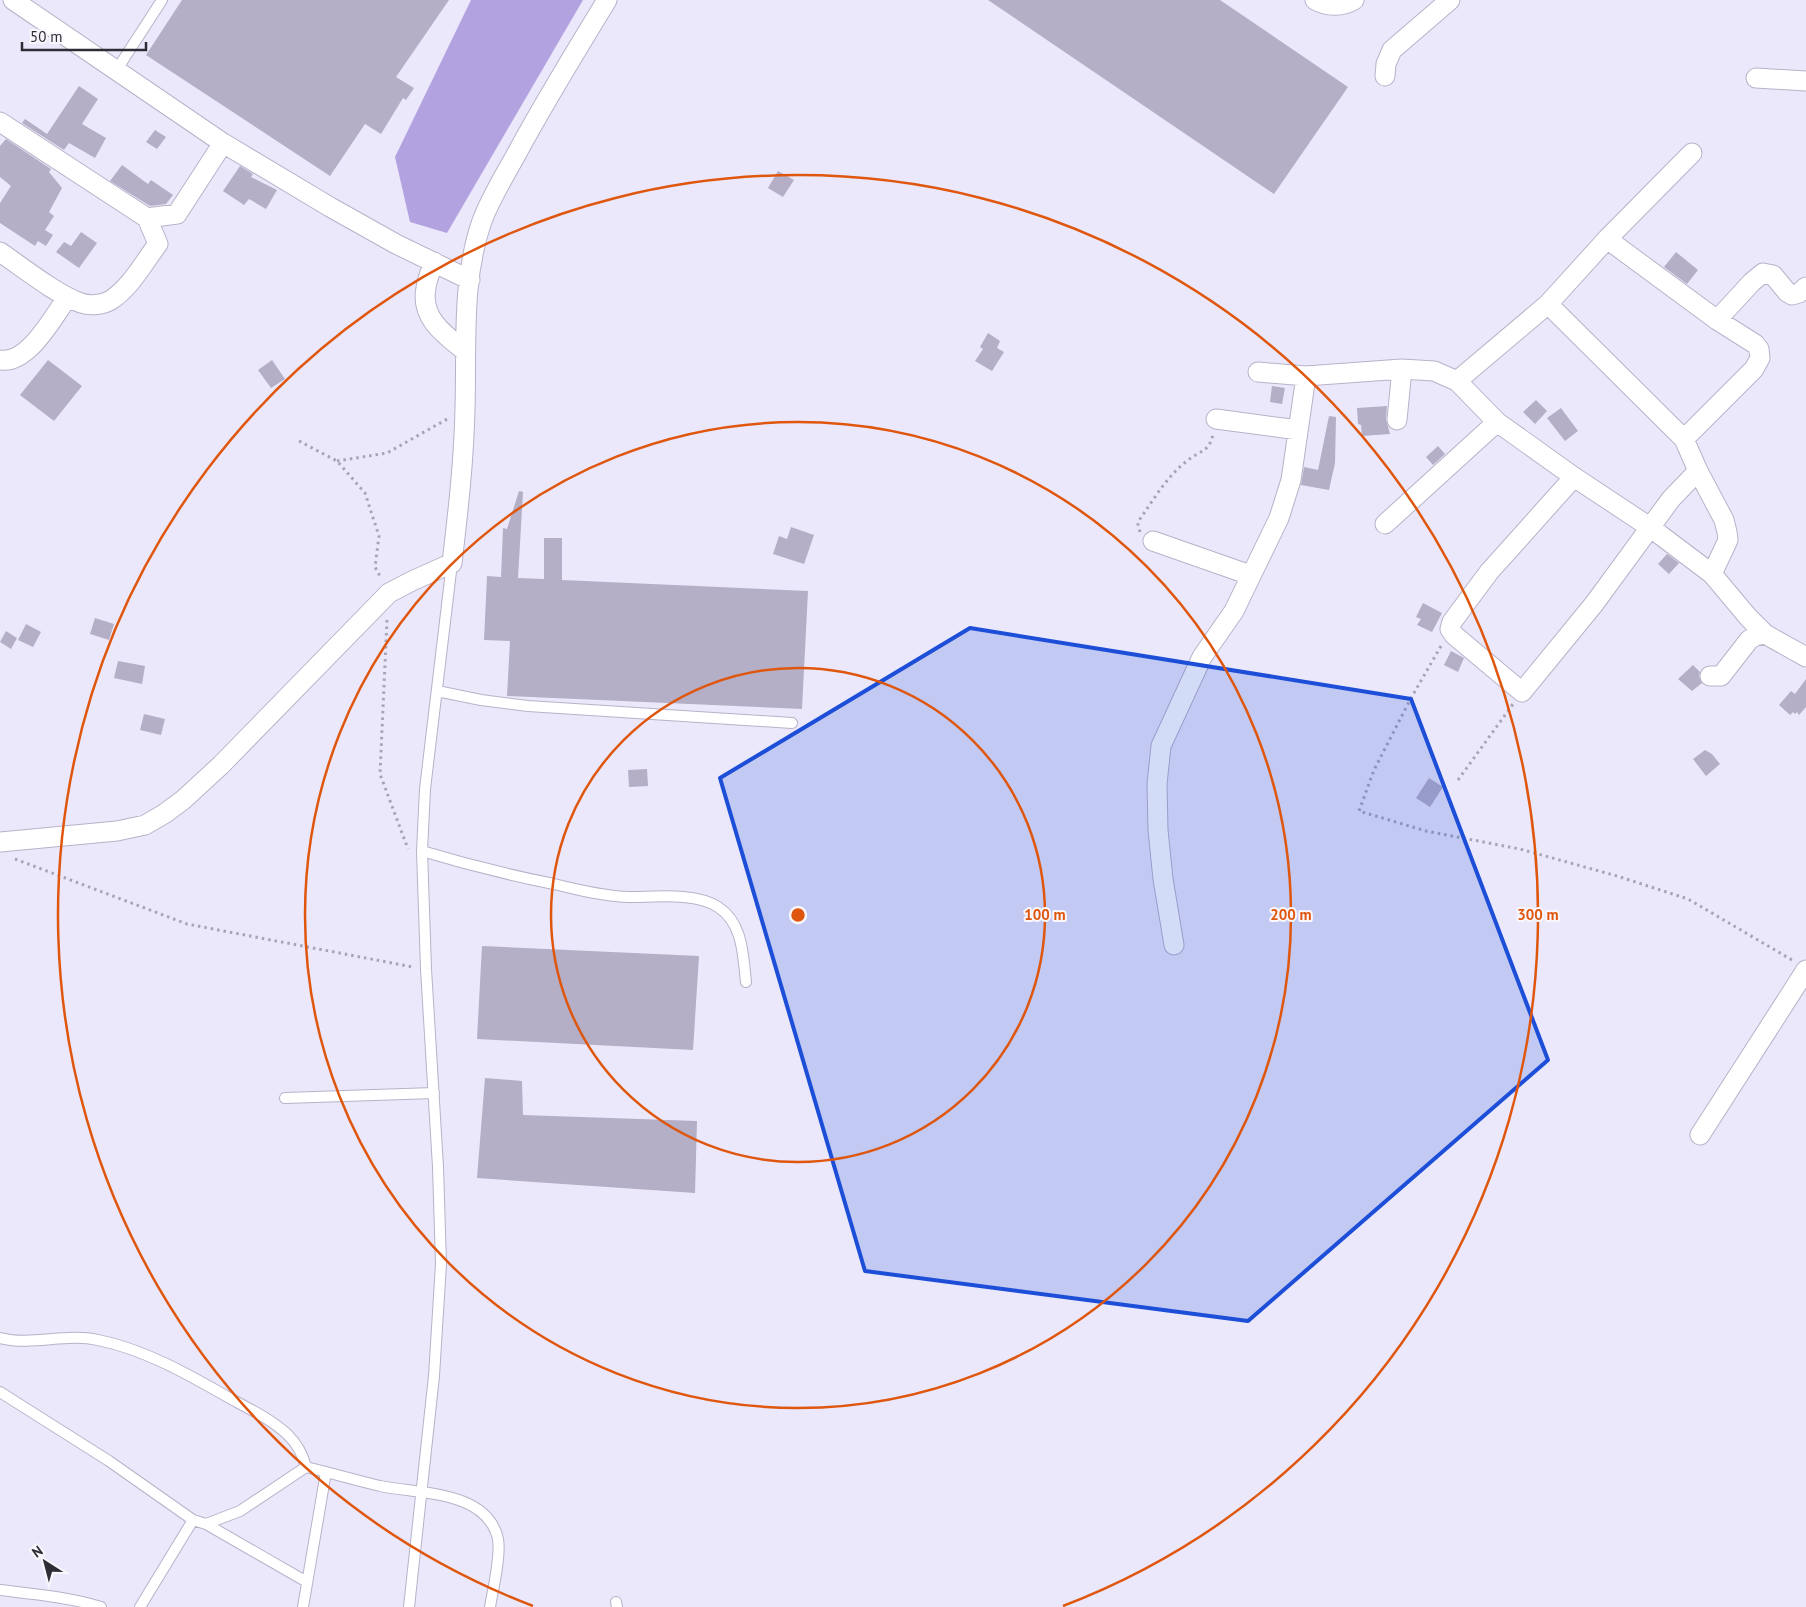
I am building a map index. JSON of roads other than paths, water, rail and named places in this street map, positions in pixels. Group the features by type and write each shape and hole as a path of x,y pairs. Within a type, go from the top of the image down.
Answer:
{"street":[{"path":"13,0 223,143 330,208 396,244 470,280"},
{"path":"4,849 118,832 145,825 164,814 183,800 221,765 389,593 452,563 459,509 465,409 465,325 472,260 482,220 537,117 607,0"},
{"path":"1315,0 1323,5 1339,5 1354,0"},
{"path":"1385,76 1386,64 1392,50 1450,0"},
{"path":"1756,78 1806,82"},
{"path":"0,122 147,218 158,244"},
{"path":"0,252 68,298 84,304 98,304 110,301 123,290 158,244 223,143"},
{"path":"1457,382 1548,304 1607,239 1692,153"},
{"path":"147,218 177,214"},
{"path":"1607,239 1717,320 1755,344 1759,349 1760,358 1754,369 1684,439"},
{"path":"434,262 425,295 430,317 440,331 465,351"},
{"path":"1717,320 1752,282 1763,273 1772,275 1792,295 1799,293 1806,287"},
{"path":"0,360 7,362 20,356 30,348 68,298"},
{"path":"1548,304 1684,439 1698,471 1724,520 1727,532 1728,540 1712,574"},
{"path":"1396,420 1402,369"},
{"path":"1258,372 1306,376 1402,369 1434,371 1457,382 1497,422 1574,478 1651,528 1712,574 1765,634 1806,657"},
{"path":"1174,945 1163,879 1158,830 1157,784 1161,746 1202,657 1234,611 1279,518 1291,480 1306,376"},
{"path":"1216,419 1298,430"},
{"path":"1385,524 1497,422"},
{"path":"1574,478 1483,579 1452,622 1450,629 1462,642 1522,692 1594,604 1671,499 1698,471"},
{"path":"1153,541 1250,575"},
{"path":"1710,676 1720,676 1750,640 1755,636 1765,634"},
{"path":"1700,1135 1802,967"}],"lane":[{"path":"116,71 162,0"},
{"path":"409,1607 434,1376 441,1264 434,1093 426,970 422,851 424,789 452,563"},
{"path":"437,691 528,706 792,723"},
{"path":"422,851 472,866 590,892 626,897 688,898 706,901 718,907 736,924 746,982"},
{"path":"285,1098 434,1093"},
{"path":"0,1338 27,1341 57,1338 96,1340 127,1347 155,1358 266,1418 288,1435 303,1456 306,1467"},
{"path":"0,1392 109,1461 193,1520 206,1524 307,1582"},
{"path":"206,1524 240,1510 306,1467 380,1486 450,1497 466,1502 481,1511 492,1524 498,1540 495,1581 490,1607"},
{"path":"303,1607 326,1472"},
{"path":"140,1607 193,1520"},
{"path":"0,1590 83,1602 101,1607"}]}
